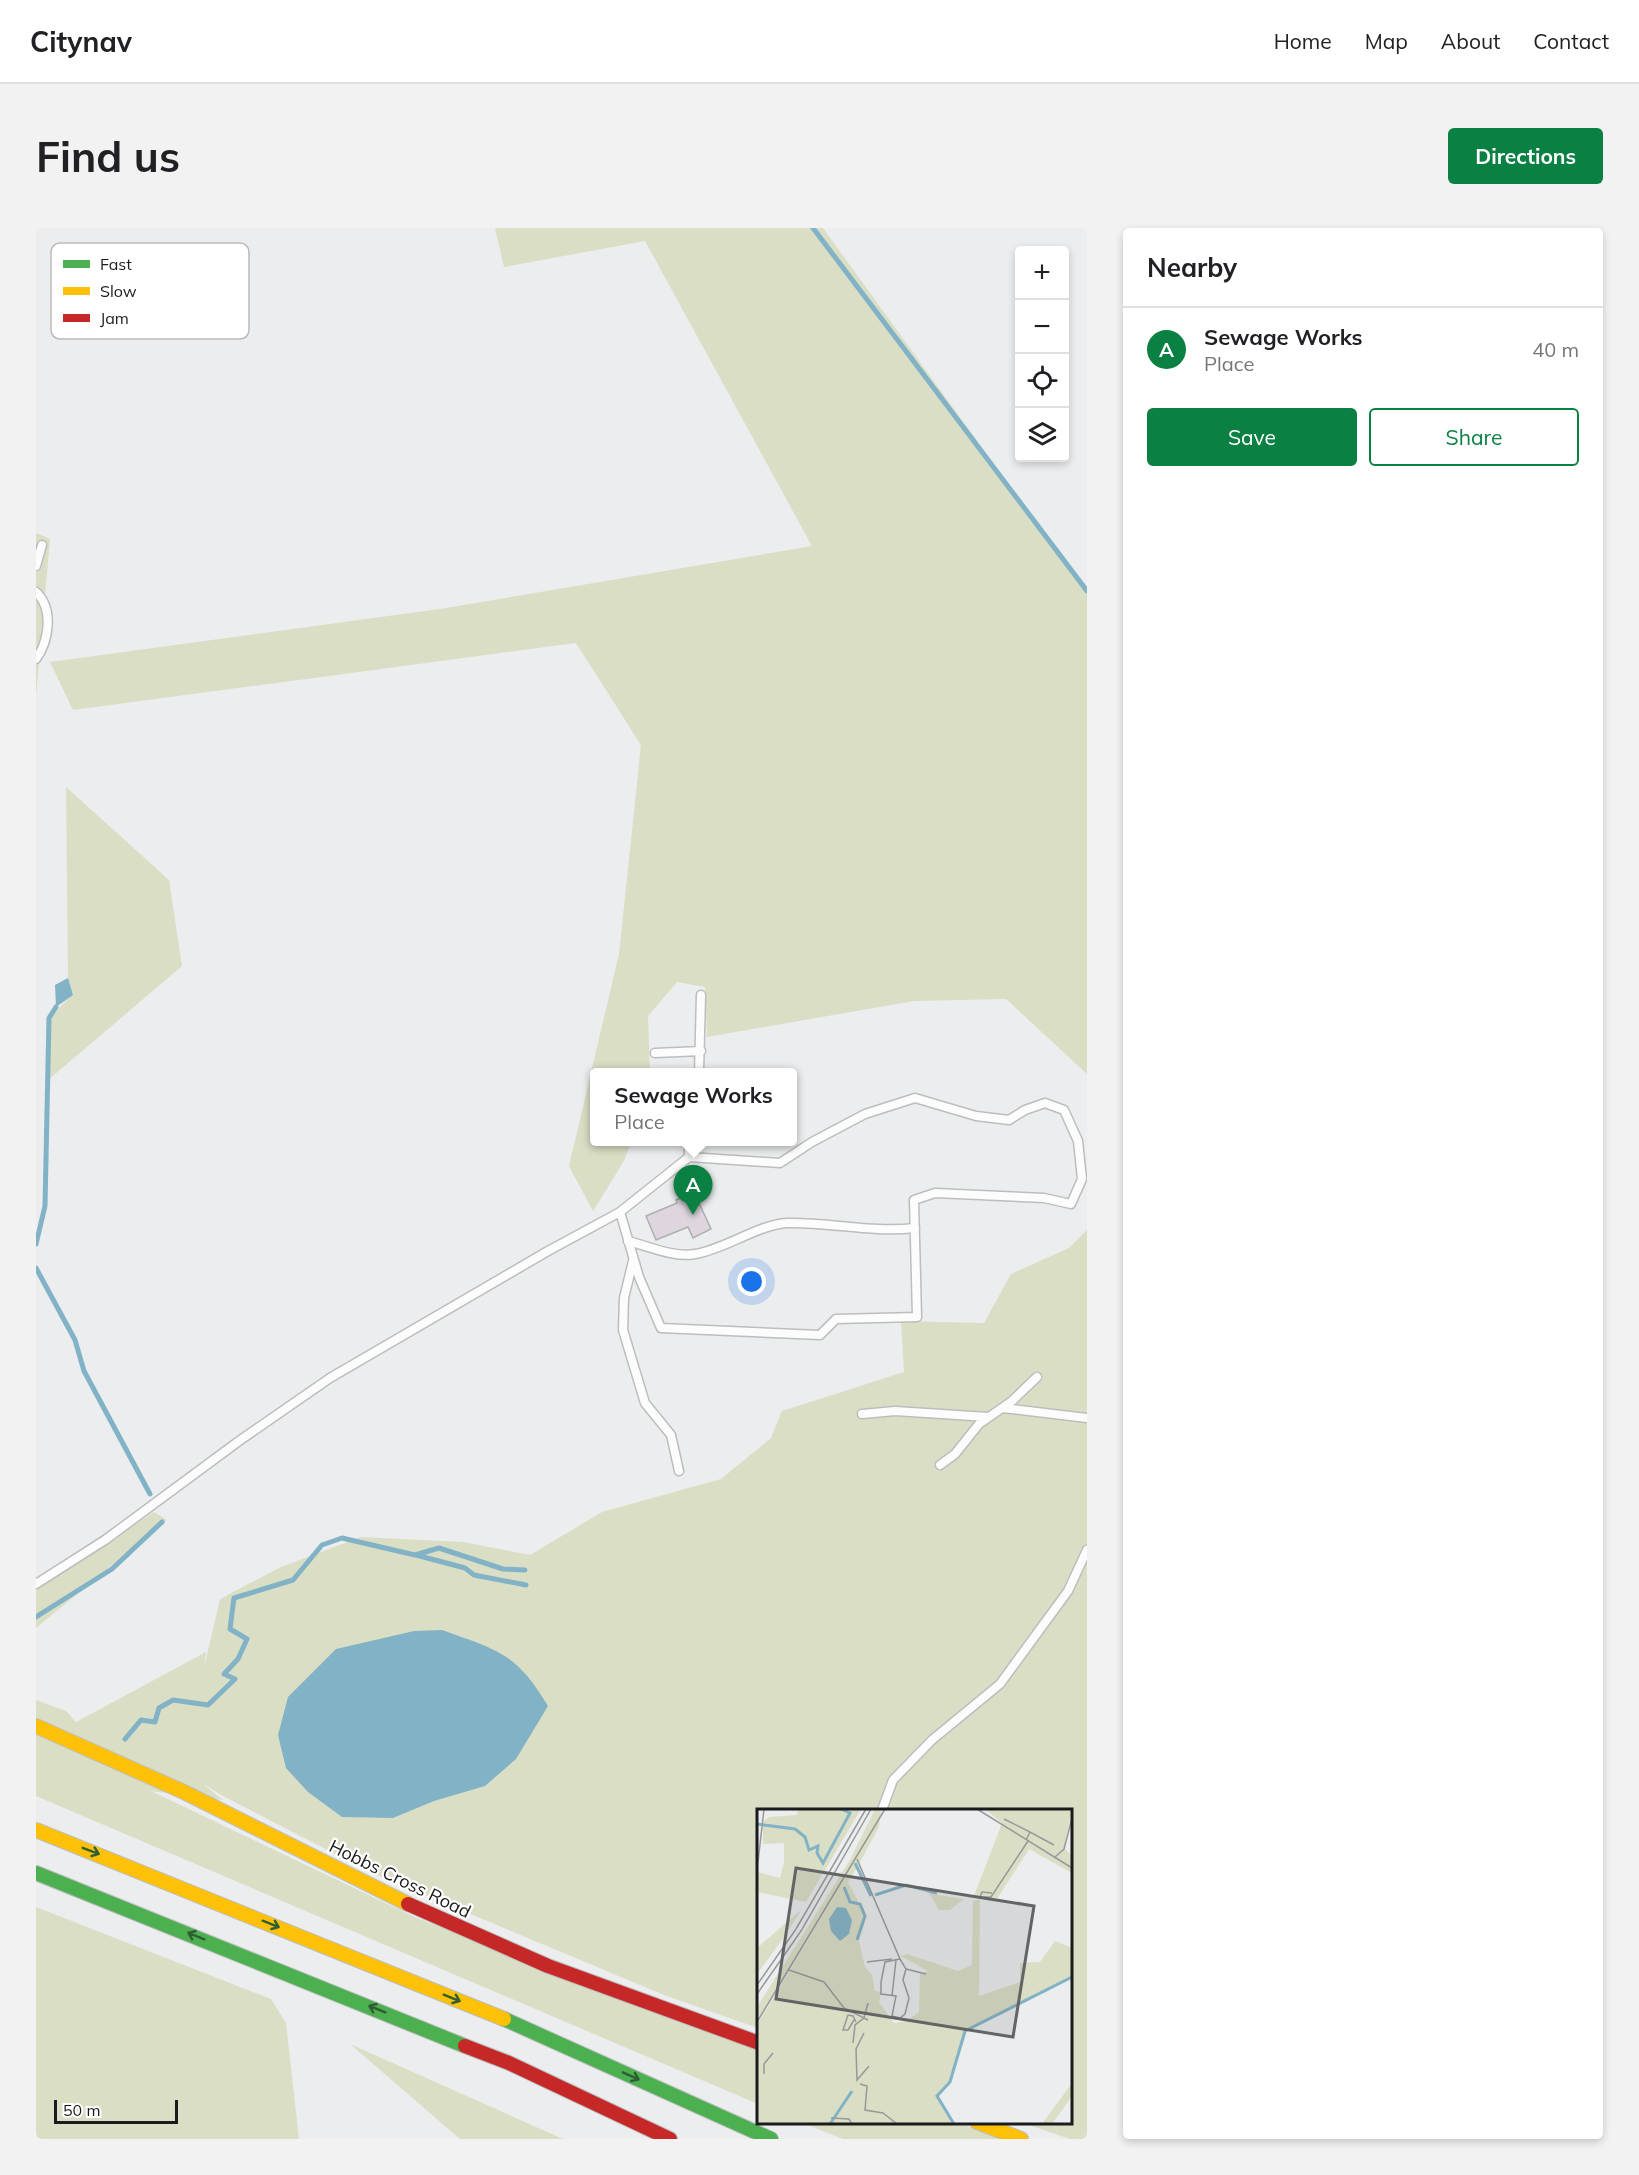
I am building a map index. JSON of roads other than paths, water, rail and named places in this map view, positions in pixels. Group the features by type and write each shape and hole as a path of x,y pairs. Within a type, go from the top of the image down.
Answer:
{"main road":[{"name":"Hobbs Cross Road","path":"36,1726 229,1814 456,1926 567,1972 757,2042"},
{"path":"36,1830 518,2025 771,2139"},
{"path":"36,1872 508,2063 670,2139"},
{"path":"508,2063 648,2139"},
{"path":"983,2124 1021,2139"}],"lane":[{"path":"36,566 42,545"},
{"path":"36,592 48,614 45,647 36,659"},
{"path":"699,1068 701,995"},
{"path":"655,1053 701,1051"},
{"path":"36,1584 105,1540 330,1378 538,1256 620,1212 689,1157 780,1163 865,1114 915,1098 976,1116 1009,1120 1025,1110 1045,1103 1064,1110 1078,1141 1082,1179 1071,1204 1044,1198 935,1193 914,1200 916,1317 836,1319 820,1335 661,1328 634,1260 620,1212"},
{"path":"689,1146 689,1157"},
{"path":"628,1241 663,1251 694,1255 783,1223 853,1226 888,1231 915,1228"},
{"path":"634,1260 624,1298 623,1330 645,1403 671,1435 679,1471"},
{"path":"940,1465 948,1461 979,1424 1003,1408 1037,1377"},
{"path":"1003,1408 1087,1418"},
{"path":"862,1414 895,1411 988,1417"},
{"path":"882,1809 893,1780 932,1740 1000,1684 1068,1591 1087,1550"}],"water":[{"path":"68,978 73,995 56,1007 55,985"},
{"path":"442,1630 504,1655 526,1674 548,1706 516,1759 485,1786 434,1801 393,1818 342,1817 308,1792 286,1768 278,1735 288,1697 336,1649 414,1631"}],"waterway":[{"path":"813,228 1087,591"},
{"path":"36,1244 45,1206 49,1018 56,1007"},
{"path":"36,1268 75,1340 84,1371 150,1494"},
{"path":"36,1617 112,1569 162,1522"},
{"path":"125,1739 141,1720 155,1722 159,1708 173,1700 208,1705 235,1679 224,1674 238,1659 247,1639 230,1629 234,1598 293,1580 322,1545 342,1538 415,1555 439,1548 503,1569 525,1570"},
{"path":"416,1555 465,1568 474,1575 526,1585"}],"place":[{"name":"Sewage Works","path":"693,1215"}]}
